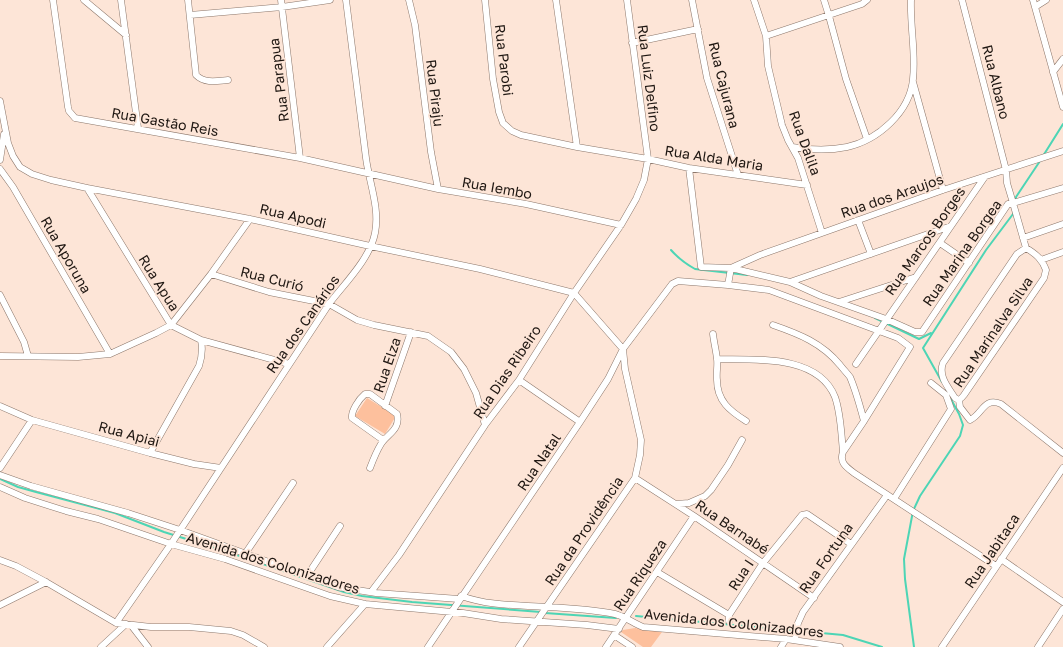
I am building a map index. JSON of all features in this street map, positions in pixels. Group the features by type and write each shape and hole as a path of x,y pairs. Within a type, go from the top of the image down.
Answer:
{"street":[{"name":"Rua Gastão Reis","path":"53,0 69,111 72,116 80,119 138,128 300,158 369,174"},
{"path":"84,0 126,35"},
{"path":"121,0 138,128"},
{"path":"188,0 196,75 200,79 206,81 228,80"},
{"path":"190,15 281,3 330,0"},
{"name":"Rua dos Canários","path":"116,623 172,543 329,304 358,267 370,246 375,233 375,204 366,160 346,0"},
{"name":"Rua Piraju","path":"409,0 415,25 431,152 438,189"},
{"name":"Rua Parobi","path":"485,0 493,79 503,123"},
{"path":"556,0 577,147"},
{"name":"Rua Luiz Delfino","path":"627,0 648,159"},
{"name":"Rua Cajurana","path":"692,0 709,84 738,175"},
{"name":"Rua Dalila","path":"754,0 766,36 768,66 779,105 782,125 798,158 822,233"},
{"path":"824,0 846,80 867,139"},
{"path":"766,36 829,16 862,4 867,0"},
{"path":"792,147 813,151 847,147 882,131 900,112 908,99 913,81 915,54 911,0"},
{"name":"Rua Albano","path":"962,0 1006,170"},
{"path":"1033,0 1063,107"},
{"path":"1035,7 1046,0"},
{"name":"Rua Parapua","path":"281,3 300,158"},
{"path":"632,43 698,29"},
{"path":"1053,72 1063,59"},
{"path":"913,81 943,190"},
{"path":"0,101 5,130 0,160"},
{"name":"Rua Alda Maria","path":"503,123 512,131 522,135 577,147 648,159 689,168 807,185"},
{"name":"Rua Apodi","path":"5,130 13,156 20,167 32,174 51,180 250,219 480,269 574,293"},
{"name":"Rua dos Araujos","path":"730,270 760,255 943,190 1063,150"},
{"name":"Rua Dias Ribeiro","path":"371,592 400,555 485,425 520,380 574,293 621,225 644,180 648,159"},
{"path":"689,168 701,267 761,274 790,282 885,320"},
{"name":"Rua Aporuna","path":"0,169 17,193 110,354"},
{"name":"Rua Marina Borgea","path":"885,320 919,333 922,332 1008,204 1015,204 1007,183 1006,170"},
{"name":"Rua Iembo","path":"369,174 438,189 526,204 621,225"},
{"name":"Rua Marcos Borges","path":"856,364 984,177"},
{"name":"Rua Apua","path":"87,188 171,325 201,340 289,364"},
{"path":"1063,188 1015,204 1026,248 1036,254 1041,260 1063,252"},
{"path":"0,356 78,357 110,354 134,344 171,325 211,274 250,219"},
{"path":"858,220 871,254"},
{"path":"1023,238 1063,224"},
{"path":"790,282 951,226"},
{"path":"940,243 969,263"},
{"name":"Rua Marinalva Silva","path":"1026,248 1018,254 943,363 941,375 955,398 959,400 964,395 1044,278 1046,270 1041,260"},
{"path":"730,270 728,283 780,293 879,330 898,338 910,347 843,452 841,457 842,463 854,473 996,566"},
{"name":"Rua Curió","path":"211,274 269,292 329,304 357,320 374,325 428,336 451,352 464,369 476,393 485,425"},
{"path":"839,302 916,277"},
{"name":"Rua Natal","path":"428,647 580,422 608,379 623,349 672,284 678,281 728,283"},
{"path":"574,293 623,349"},
{"path":"0,295 24,342 28,356"},
{"path":"773,325 810,339 834,357 849,376 864,421"},
{"name":"Rua Elza","path":"385,406 411,332"},
{"path":"713,334 717,359 718,392 725,405 732,413 746,421"},
{"path":"150,453 199,366 203,349 201,340"},
{"name":"Rua da Providência","path":"519,647 635,478 640,455 641,440 625,369 623,349"},
{"path":"717,359 789,363 811,371 827,383 834,397 841,425 843,452"},
{"path":"520,380 580,422"},
{"path":"894,499 951,409 946,395 931,383"},
{"name":"Rua Elza","path":"370,468 383,440 393,431 398,418 397,414 370,394 365,394 352,414 352,418 383,440"},
{"path":"959,400 960,407 970,420 988,403 995,402 1001,404 1063,453"},
{"name":"Rua Apiai","path":"0,406 32,420 150,453 194,464 220,468"},
{"path":"0,468 32,420"},
{"path":"676,504 689,503 706,496 742,440"},
{"name":"Rua Jabitaca","path":"942,647 1063,468"},
{"name":"Avenida dos Colonizadores","path":"0,475 31,486 128,514 338,587 371,592 460,599 490,604 614,614 626,617 634,624 643,627 729,633 795,640 840,647"},
{"name":"Rua Barnabé","path":"635,478 694,516 814,598"},
{"path":"245,554 293,483"},
{"name":"Avenida dos Colonizadores","path":"0,487 25,498 98,519 225,559 330,596 365,604 452,611 501,619 587,624 619,629"},
{"name":"Rua Fortuna","path":"795,640 803,612 887,495"},
{"name":"Rua I","path":"657,572 729,618 763,563 802,515 807,514 851,544"},
{"name":"Rua Riqueza","path":"606,647 694,516"},
{"path":"307,576 340,526"},
{"path":"1001,559 1063,602"},
{"path":"0,560 16,566 46,582 116,623 151,627 189,627 231,631 243,634 264,647"},
{"path":"0,605 46,582"},
{"path":"327,647 365,604"},
{"path":"1038,647 1063,609"},
{"path":"101,647 129,624"},
{"path":"129,624 148,647"},
{"path":"614,635 632,647"},
{"path":"781,647 786,639"}],"shaded area":[{"path":"367,398 396,416 385,434 355,416"},
{"path":"635,628 662,632 651,647 643,647 621,632 623,630"}],"waterway":[{"path":"1043,156 1063,124"},
{"path":"1016,202 1016,197 1040,161"},
{"path":"942,382 923,348 986,250 1014,212"},
{"path":"671,250 682,261 695,269 747,275"},
{"path":"875,318 919,339 931,333"},
{"path":"914,647 905,579 904,559 913,511 920,496 960,436 963,425 959,414 946,390"},
{"path":"0,479 18,487 115,513 164,532 234,554 344,592 362,596 412,602 541,612"},
{"path":"545,613 616,618"},
{"path":"636,616 843,635 882,647"}]}
